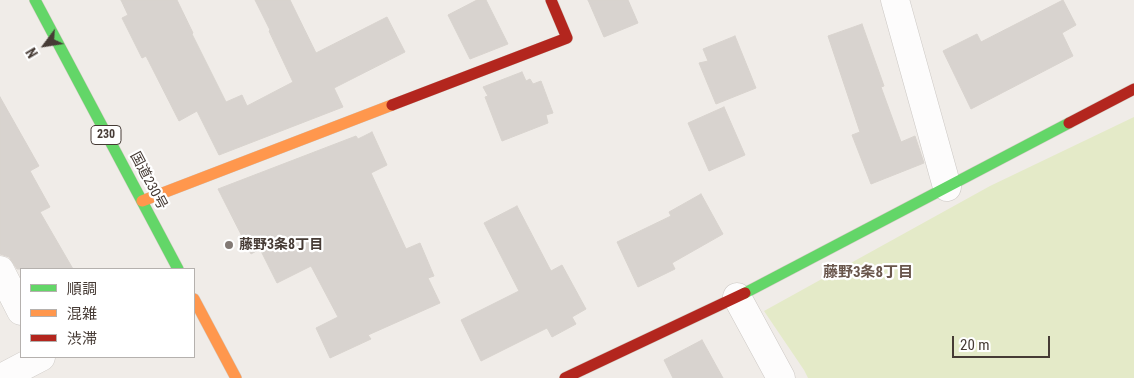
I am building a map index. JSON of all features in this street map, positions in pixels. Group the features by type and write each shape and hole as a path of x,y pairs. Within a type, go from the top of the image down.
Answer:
{"main road":[{"name":"国道230号","path":"35,0 177,268"},
{"path":"142,201 567,38 552,0"},
{"path":"565,378 737,297 1134,89"},
{"path":"195,301 236,378"}],"street":[{"path":"895,0 947,187"},
{"path":"0,270 20,309"},
{"path":"737,297 781,378"},
{"path":"1,378 39,358"}],"green space":[{"path":"1134,117 1134,378 808,378 764,311 990,186"}],"building":[{"path":"121,0 177,0 226,102 242,95 247,106 293,82 255,0 290,0 316,53 387,17 405,52 334,88 343,107 219,155 197,111 179,121 146,56 142,58 122,18 128,15"},
{"path":"477,0 486,0 508,44 470,59 448,15"},
{"path":"588,0 628,0 638,23 604,37"},
{"path":"1063,0 1076,25 1062,33 1073,56 971,109 943,51 977,34 981,42"},
{"path":"862,24 884,86 881,87 901,142 915,136 924,163 871,184 852,135 860,132 828,36"},
{"path":"735,36 756,88 716,104 699,63 708,61 703,49"},
{"path":"522,72 526,81 530,79 533,84 541,81 553,113 546,115 548,123 502,141 485,97 488,96 483,87"},
{"path":"0,97 39,166 30,171 50,207 40,212 72,268 17,269 9,257 0,254"},
{"path":"724,107 745,155 709,171 688,123"},
{"path":"372,132 387,165 371,173 406,249 420,243 434,276 428,278 440,303 368,335 371,339 330,358 316,328 338,317 311,266 277,283 260,249 251,254 218,189 356,136 358,139"},
{"path":"701,194 723,234 672,263 675,269 638,287 617,242 671,216 669,212"},
{"path":"517,206 551,271 562,265 586,309 572,317 576,324 552,337 547,328 481,361 461,320 519,291 484,223"},
{"path":"702,340 723,378 673,378 664,360"}],"traffic: fast":[{"path":"35,0 177,268"},
{"path":"745,293 1069,123"}],"traffic: slow":[{"path":"142,201 392,105"},
{"path":"195,301 236,378"}],"traffic: jam":[{"path":"392,105 567,38 551,0"},
{"path":"1069,123 1134,89"},
{"path":"565,378 745,293"}],"place":[{"name":"藤野3条8丁目","path":"229,245"}],"district":[{"name":"藤野3条8丁目","path":"868,273"}]}
